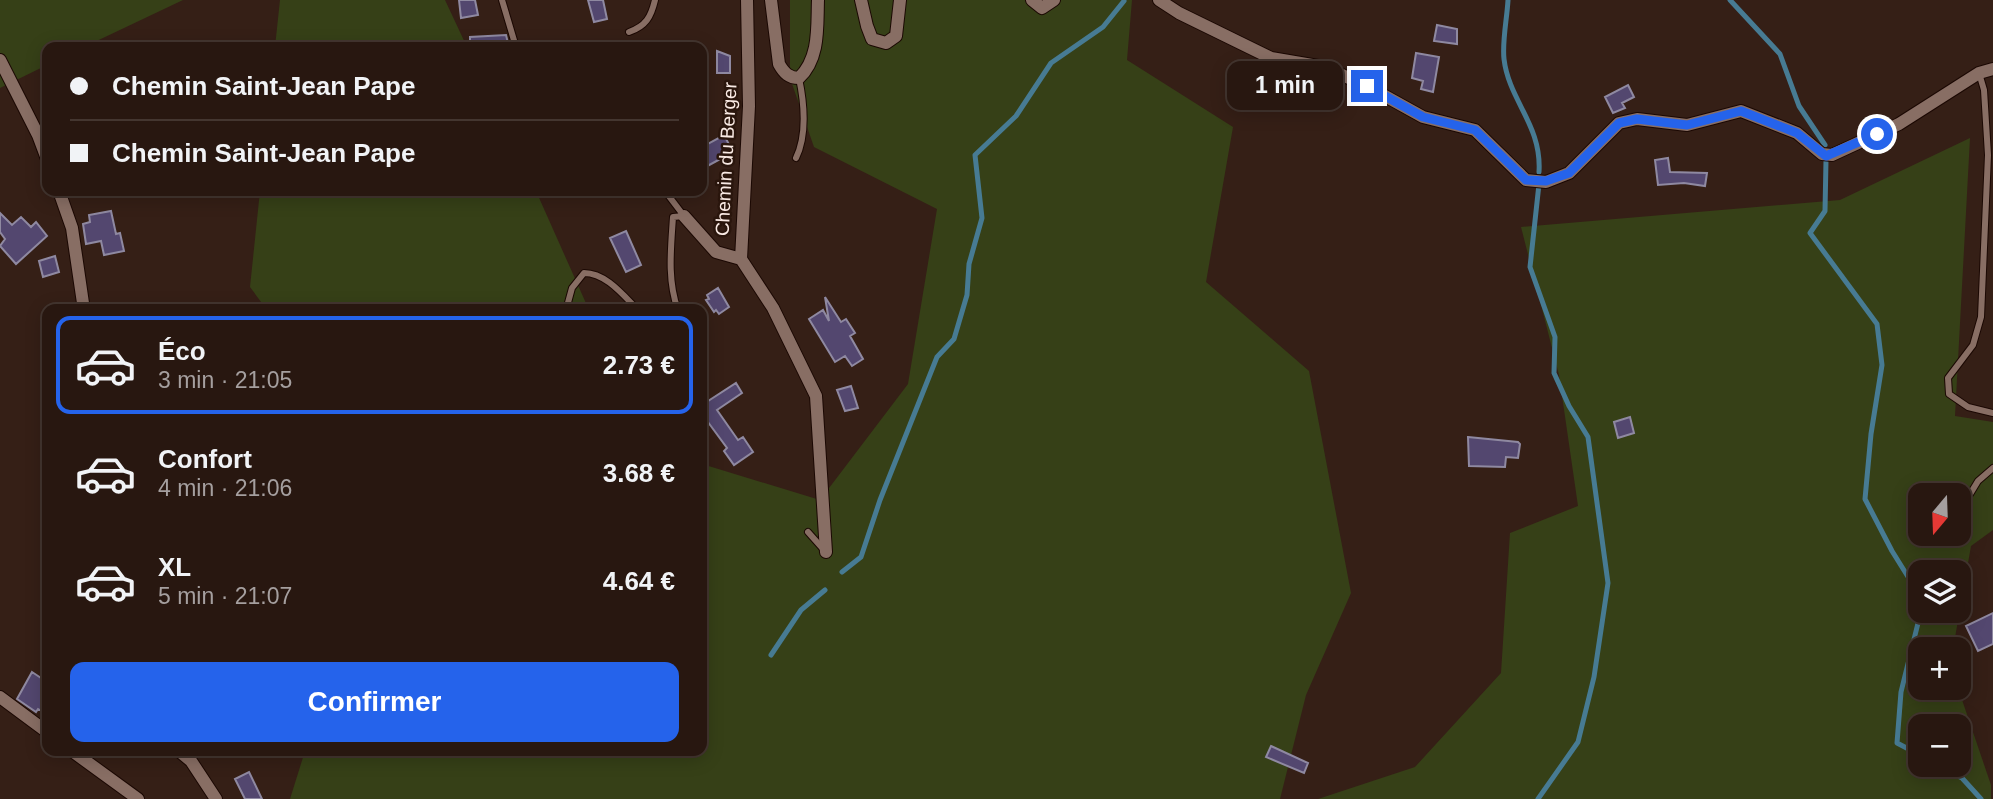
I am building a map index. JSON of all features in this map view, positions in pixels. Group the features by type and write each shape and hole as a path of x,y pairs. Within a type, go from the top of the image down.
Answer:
{"street":[{"name":"Chemin du Berger","path":"747,0 749,106 741,259 773,308 816,396 826,552"},
{"path":"771,0 779,64 783,73 793,78 799,78 809,68 813,56 818,0"},
{"path":"861,0 866,26 872,39 886,43 896,36 900,0"},
{"path":"1032,0 1042,8 1054,0"},
{"path":"1159,0 1179,13 1271,58 1324,67 1367,86 1423,117 1475,130 1526,180 1546,181 1569,173 1619,123 1637,119 1687,125 1741,111 1797,133 1819,152 1829,155 1899,124 1979,73 1993,69"},
{"path":"0,60 42,146"},
{"path":"61,196 72,228 83,304"},
{"path":"684,216 716,253 741,259"},
{"path":"0,697 42,728"},
{"path":"79,756 138,799"},
{"path":"185,756 216,799"}],"lane":[{"path":"502,0 515,42"},
{"path":"629,33 640,29 651,17 655,0"},
{"path":"1979,73 1984,90 1988,155 1981,317 1973,345 1948,378 1949,394 1968,407 1993,413"},
{"path":"796,158 801,147 802,134 803,97 799,78"},
{"path":"669,196 684,216"},
{"path":"675,304 670,262 673,217 684,216"},
{"path":"568,304 572,288 583,273 587,272 599,275 631,304"},
{"path":"1971,493 1978,481 1993,468"},
{"path":"808,532 826,552"}],"green space":[{"path":"0,0 183,0 95,42 42,42 42,67 0,88"},
{"path":"280,0 445,0 465,42 276,42"},
{"path":"790,0 1132,0 1127,60 1233,127 1206,282 1309,371 1351,593 1306,695 1280,799 290,799 303,756 707,756 707,466 820,500 908,384 937,209 814,147 790,78"},
{"path":"1970,138 1955,416 1993,422 1993,530 1971,546 1969,560 1908,560 1908,623 1958,623 1955,637 1908,637 1908,700 1962,700 1967,714 1908,714 1908,777 1971,777 1971,726 1991,785 1991,799 1318,799 1415,767 1501,673 1510,533 1578,506 1559,375 1521,227 1840,200"},
{"path":"259,196 538,196 586,304 263,304 250,287"}],"building":[{"path":"459,0 475,0 478,15 461,18"},
{"path":"588,0 603,0 607,19 594,22"},
{"path":"1437,25 1457,29 1457,44 1434,41"},
{"path":"506,35 508,42 470,42 470,37"},
{"path":"717,51 730,56 730,73 717,73"},
{"path":"1416,53 1439,57 1433,92 1421,89 1423,81 1412,78"},
{"path":"1628,85 1634,97 1622,103 1625,108 1613,113 1605,97"},
{"path":"724,135 733,152 707,166 707,144"},
{"path":"1668,158 1670,172 1707,173 1705,186 1684,183 1658,185 1655,160"},
{"path":"111,211 116,234 120,233 124,251 104,255 101,241 86,244 83,224 90,222 89,215"},
{"path":"0,213 12,225 21,217 31,227 36,222 47,236 16,264 0,246 5,239 0,232"},
{"path":"626,231 641,265 626,272 610,238"},
{"path":"55,256 59,272 43,277 39,261"},
{"path":"718,288 729,307 719,314 716,310 714,312 706,300 709,299 707,295"},
{"path":"825,297 841,322 846,319 855,333 850,336 863,359 852,366 845,356 835,362 809,319 823,310 829,321"},
{"path":"736,383 742,393 717,410 738,440 743,437 753,452 734,465 724,451 727,448 707,421 707,402"},
{"path":"851,386 858,408 845,411 837,390"},
{"path":"1630,417 1634,433 1618,438 1614,422"},
{"path":"1468,437 1518,442 1518,458 1506,457 1505,467 1469,466"},
{"path":"1993,613 1993,644 1978,651 1966,626"},
{"path":"32,672 42,679 42,711 38,709 36,712 17,699"},
{"path":"1271,746 1308,763 1304,773 1266,757"},
{"path":"249,772 262,799 245,799 235,779"}],"waterway":[{"path":"1508,0 1504,59 1512,88 1531,127 1539,155 1539,172"},
{"path":"1730,0 1780,54 1799,106 1825,145"},
{"path":"842,572 861,557 880,500 937,357 954,339 967,295 969,264 982,218 975,155 1016,116 1051,63 1103,27 1124,1"},
{"path":"1826,160 1825,211 1810,233 1877,324 1882,365 1871,434 1865,499 1908,577"},
{"path":"1538,799 1578,742 1594,677 1608,583 1588,437 1569,406 1554,373 1555,337 1530,267 1539,184"},
{"path":"771,655 801,610 825,590"},
{"path":"1908,749 1897,743 1901,692 1918,623"},
{"path":"1960,777 1981,799"}],"route":[{"path":"1367,86 1423,117 1475,130 1526,180 1555,180 1569,173 1619,123 1637,119 1687,125 1741,111 1797,133 1826,156 1877,134"}]}
